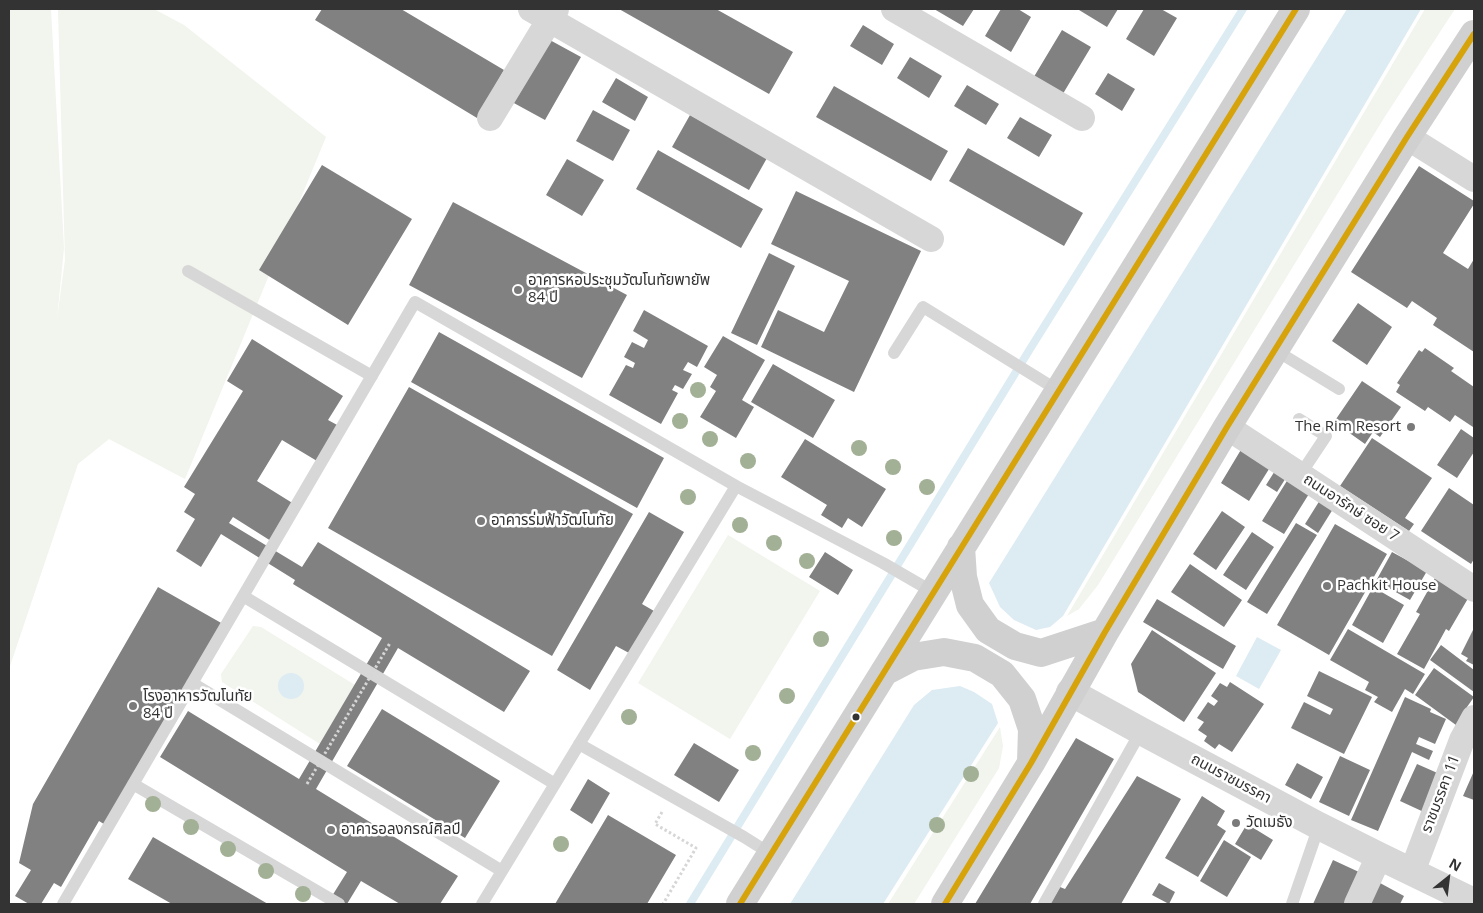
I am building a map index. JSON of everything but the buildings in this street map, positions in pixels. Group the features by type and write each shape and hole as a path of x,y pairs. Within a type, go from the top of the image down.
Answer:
{"main road":[{"path":"740,904 961,547 1050,386 1296,9"},
{"path":"945,904 1031,763 1105,632 1227,427 1407,138 1473,40"},
{"path":"961,547 963,577 970,605 988,630 1015,646 1041,653 1105,632"},
{"path":"884,672 913,657 944,652 975,658 1002,674 1022,699 1032,729 1031,763"}],"street":[{"path":"894,9 1082,118"},
{"path":"490,118 546,12 932,240"},
{"path":"1407,138 1474,179"},
{"name":"ถนนอารักษ์ ซอย 7","path":"1227,427 1474,589"},
{"name":"ถนนราชมรรคา","path":"1070,692 1319,826 1474,902"},
{"name":"ราชมรรคา 11","path":"1412,872 1462,740 1474,718"},
{"path":"1356,904 1379,856"}],"lane":[{"path":"188,271 372,376"},
{"path":"62,904 415,302 736,486 934,592"},
{"path":"894,353 923,307 1050,386"},
{"path":"1275,350 1339,389"},
{"path":"1299,419 1326,436 1300,475"},
{"path":"482,904 736,486"},
{"path":"243,596 555,784"},
{"path":"192,683 502,871"},
{"path":"1044,904 1141,731"},
{"path":"580,744 771,854"},
{"path":"133,784 339,904"},
{"path":"1292,904 1319,826"}],"path":[{"path":"307,784 390,643"},
{"path":"663,904 696,848 655,824 672,796"}],"shaded area":[{"path":"9,9 51,9 64,248 57,319 65,260 58,9 154,9 184,25 326,137 185,479 109,439 78,464 9,669"},
{"path":"1347,9 1421,9 1063,616 1050,627 1036,630 1014,620 1000,607 989,583"},
{"path":"1425,9 1455,9 1384,118 1098,585 1079,609 1067,616"},
{"path":"728,535 820,591 730,739 638,683"},
{"path":"253,626 261,627 355,685 320,744 222,682 221,674"},
{"path":"1257,637 1281,650 1259,689 1236,676"},
{"path":"291,673 300,677 304,686 300,695 291,699 282,695 278,686 282,677"},
{"path":"960,686 974,692 992,704 998,723 883,904 790,904 914,705 932,690"},
{"path":"1000,727 1003,746 999,768 914,904 888,904"}],"waterway":[{"path":"690,904 1030,349 1243,9"}],"transit line":[{"path":"740,904 1296,9"},
{"path":"945,904 1031,763 1105,632 1227,427 1407,137 1474,34"}],"place":[{"name":"อาคารหอประชุมวัฒโนทัยพายัพ 84 ปี","path":"518,290"},
{"name":"The Rim Resort","path":"1411,427"},
{"name":"อาคารร่มฟ้าวัฒโนทัย","path":"481,521"},
{"name":"Pachkit House","path":"1327,586"},
{"name":"โรงอาหารวัฒโนทัย 84 ปี","path":"133,706"},
{"name":"วัดเมธัง","path":"1236,823"},
{"name":"อาคารอลงกรณ์ศิลป์","path":"331,830"}]}
